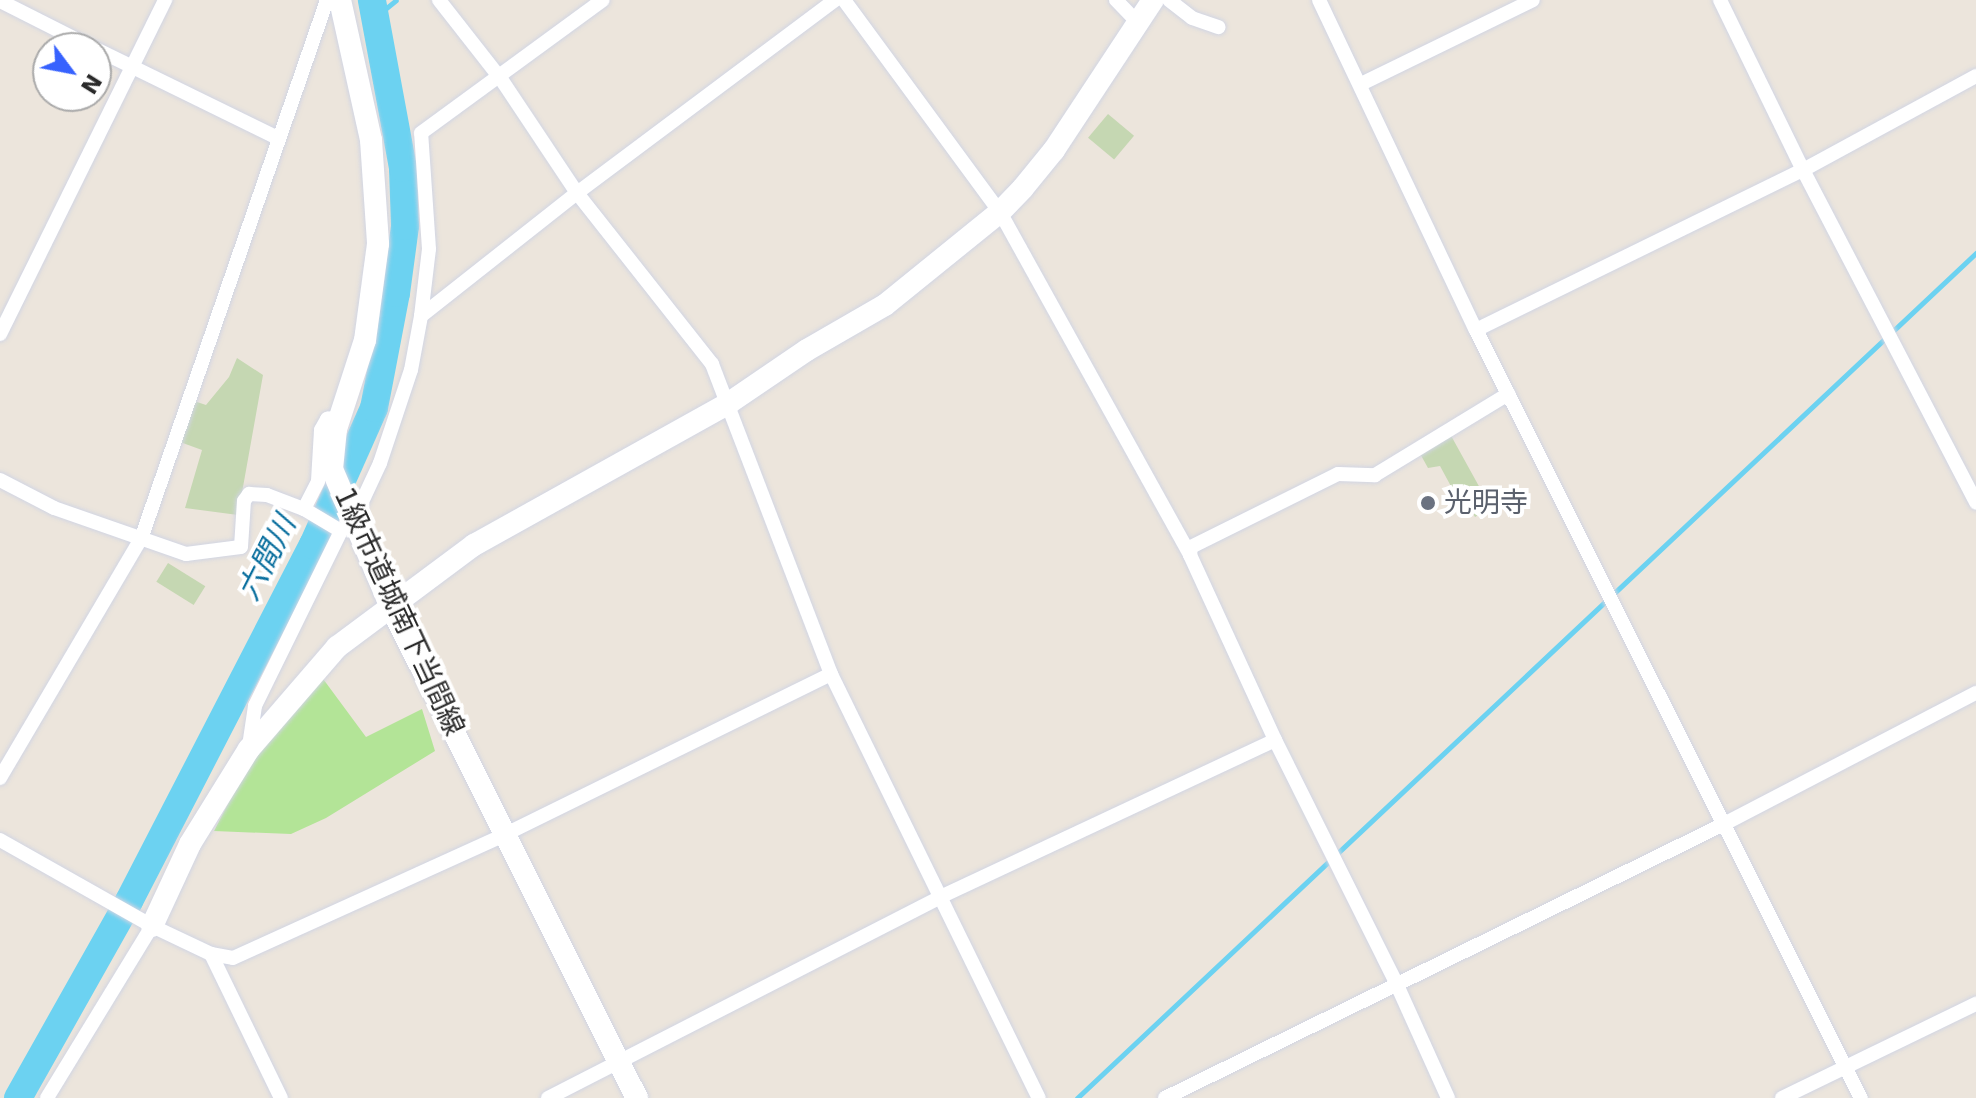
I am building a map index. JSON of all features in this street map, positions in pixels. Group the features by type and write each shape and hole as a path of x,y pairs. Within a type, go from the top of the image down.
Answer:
{"street":[{"path":"0,334 165,0"},
{"path":"0,778 141,539 327,0"},
{"name":"1級市道城南下当間線","path":"340,0 371,140 378,244 365,340 332,448 332,469 346,519 637,1098"},
{"path":"439,0 501,79 577,193 712,364 831,674 938,898 1039,1098"},
{"path":"249,749 255,706 346,519 380,463 411,370 429,249 421,133 501,79 603,0"},
{"path":"421,316 577,193 835,0"},
{"path":"844,0 1000,212 1190,555 1275,740 1397,985 1448,1098"},
{"path":"1116,0 1139,24"},
{"path":"47,1098 190,844 249,749 337,647 474,545 729,403 807,350 885,305 1000,212 1054,150 1153,0"},
{"path":"1169,0 1192,18 1218,27"},
{"path":"1319,0 1476,330 1861,1098"},
{"path":"1361,84 1533,0"},
{"path":"1720,0 1803,170 1976,503"},
{"path":"0,1 61,32"},
{"path":"112,58 278,138"},
{"path":"1476,330 1803,170 1976,76"},
{"path":"1190,555 1191,547 1338,474 1375,475 1508,394"},
{"path":"310,512 318,481 321,430 327,419 340,417"},
{"path":"0,480 54,508 186,554 241,547 244,501 249,494 267,495 310,512 346,519"},
{"path":"0,840 147,924 211,954 233,958 506,834 831,674"},
{"path":"1165,1098 1724,824 1976,693"},
{"path":"548,1098 938,898 1275,740"},
{"path":"211,954 281,1098"},
{"path":"1782,1098 1976,1004"}],"green space":[{"path":"1108,114 1134,136 1114,160 1088,138"},
{"path":"237,358 263,375 238,515 185,508 202,450 180,442 194,401 206,405 229,377"},
{"path":"1449,432 1491,508 1475,517 1459,488 1453,490 1440,466 1428,468 1418,450"},
{"path":"168,563 205,586 194,605 156,582"},
{"path":"318,672 366,737 422,709 435,751 326,818 291,834 214,831 247,767"}],"waterway":[{"name":"六間川","path":"18,1098 129,901 313,545 374,408 405,226 403,168 372,0"},
{"path":"374,18 396,0"},
{"path":"1077,1098 1976,253"}],"place":[{"name":"光明寺","path":"1428,503"}]}
